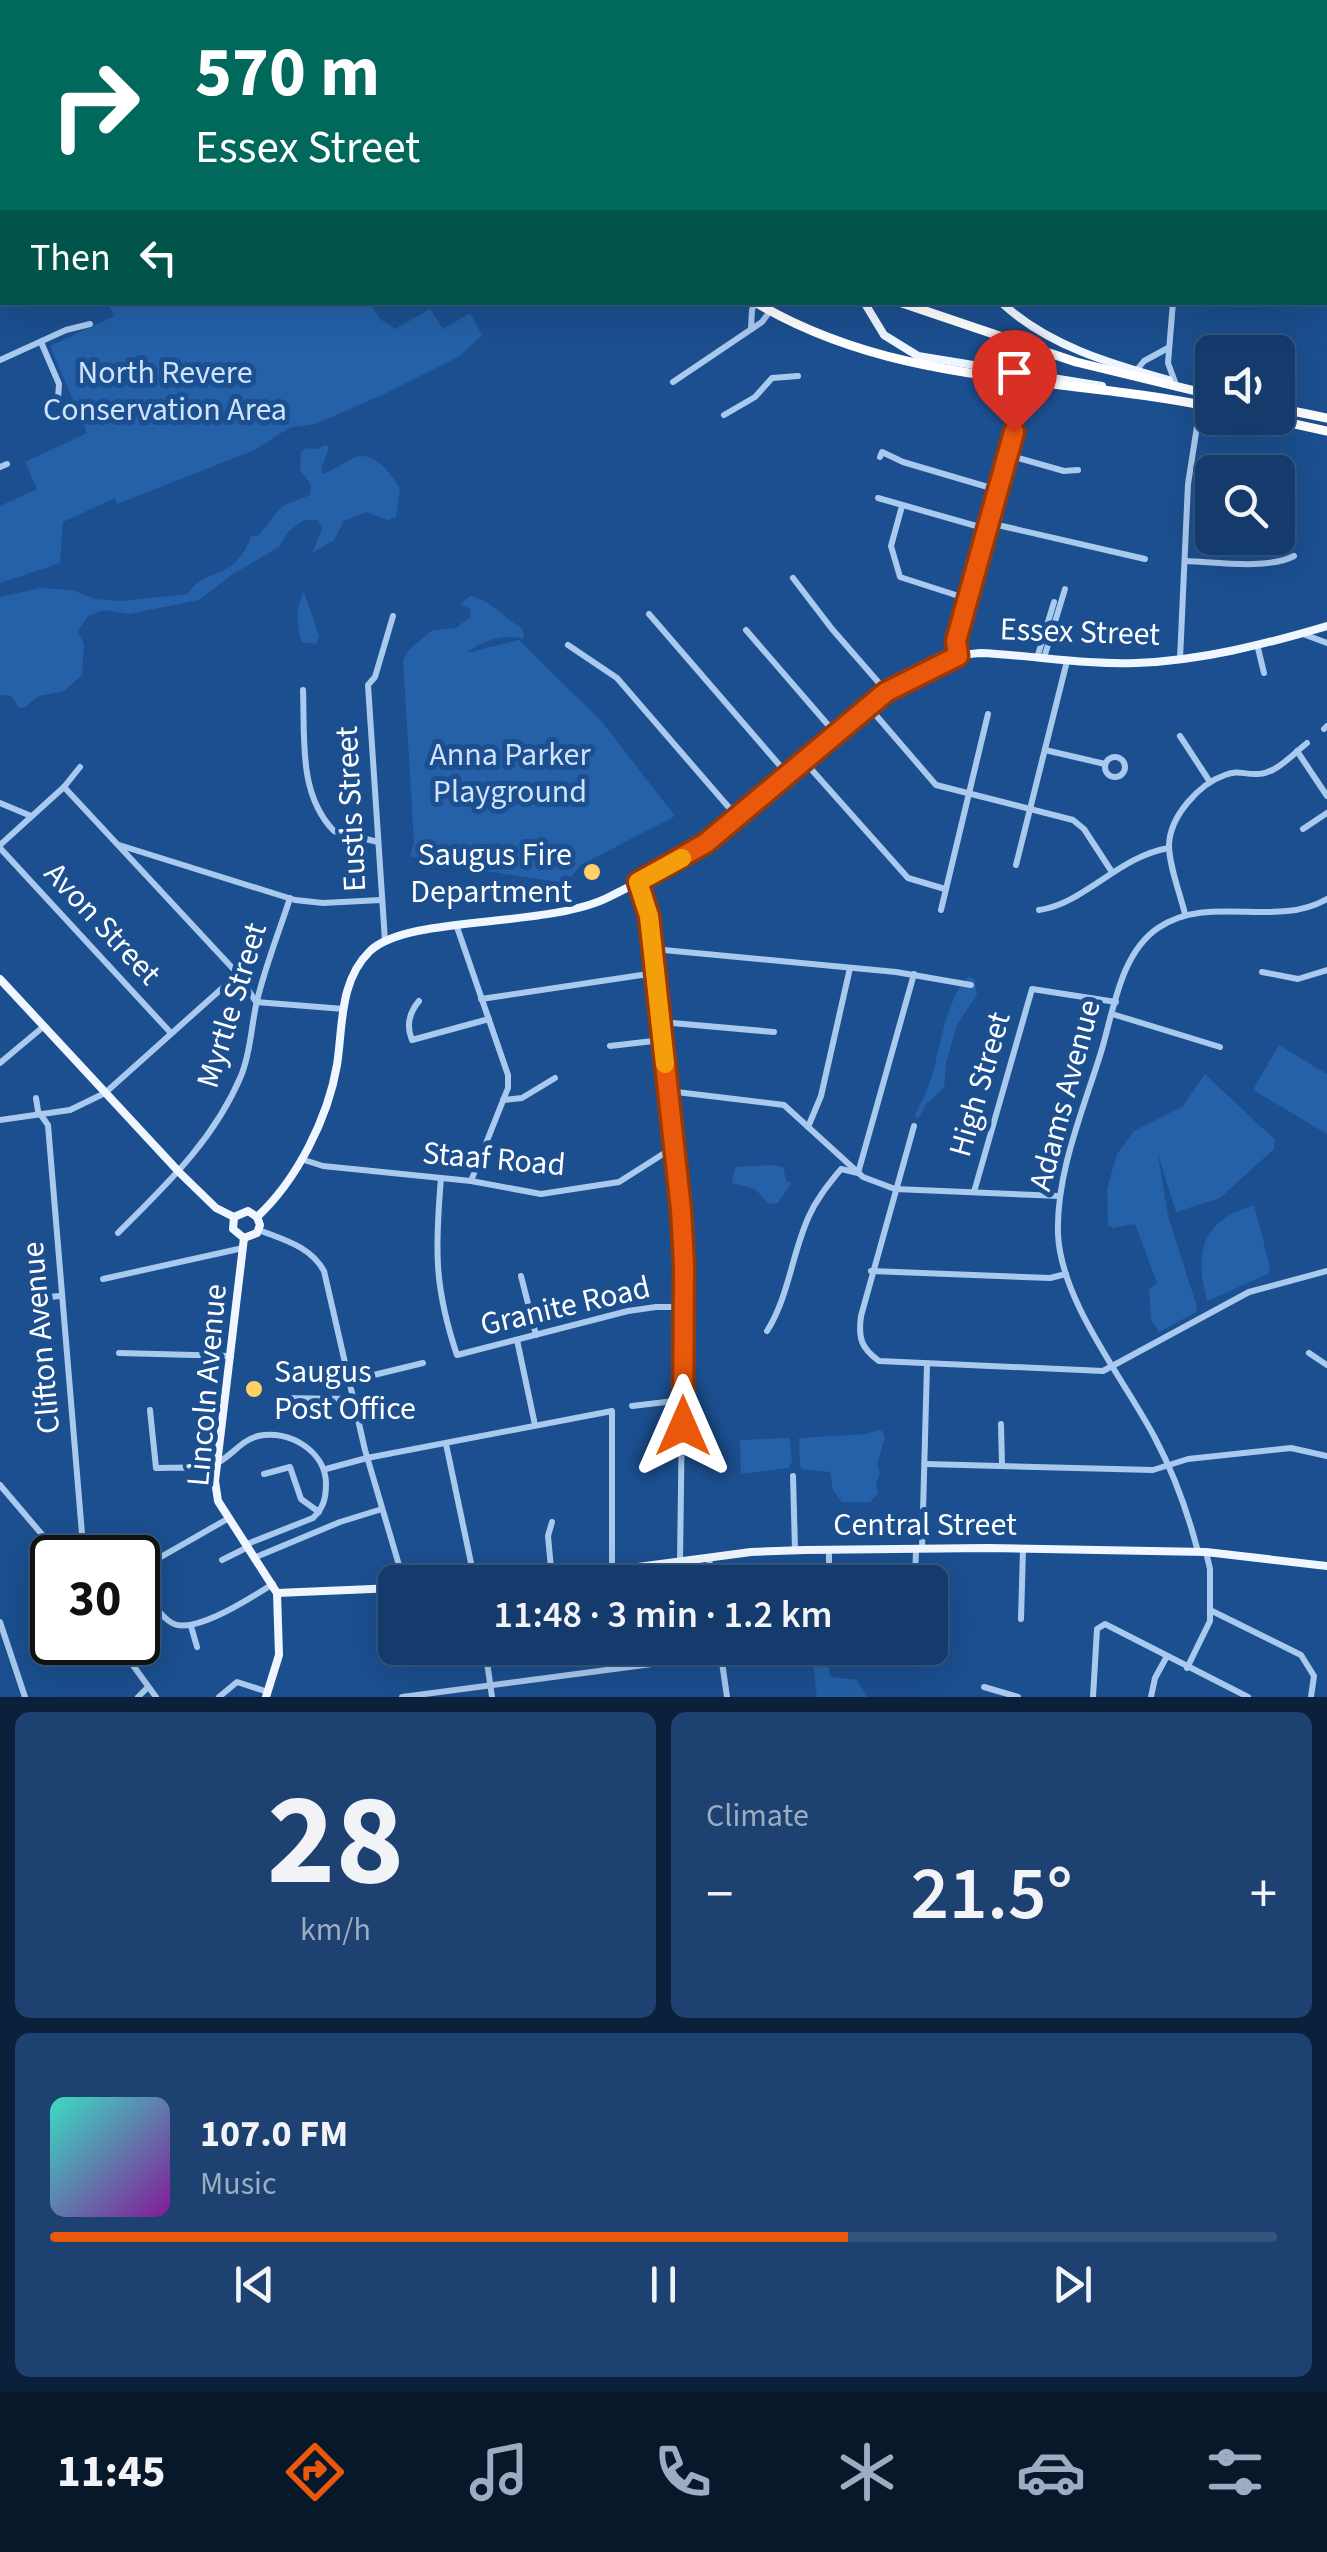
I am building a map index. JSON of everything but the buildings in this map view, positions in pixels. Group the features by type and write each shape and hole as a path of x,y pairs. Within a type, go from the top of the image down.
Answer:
{"highway":[{"path":"760,305 827,339 892,360 1195,403"},
{"path":"908,305 1076,362 1195,389"},
{"path":"1295,411 1327,418"},
{"path":"1295,424 1327,431"}],"main road":[{"path":"866,305 884,335 918,356 1125,390"},
{"path":"1005,305 1069,346 1195,388"},
{"name":"Essex Street","path":"385,941 402,935 576,910 638,882 699,848 886,692 958,656 980,652 1128,664 1180,659 1327,626"},
{"path":"234,1218 234,1232 244,1243 259,1230 258,1217 278,1197 301,1159 337,1068 348,988 358,966 385,941"},
{"path":"0,979 180,1173 216,1208 234,1218"},
{"path":"234,1218 248,1211 258,1217"},
{"name":"Lincoln Avenue","path":"244,1243 217,1464 218,1501 275,1588"},
{"name":"Central Street","path":"653,1565 795,1550 918,1548 1202,1552 1327,1566"},
{"path":"267,1694 279,1655 275,1588 378,1588"}],"street":[{"path":"752,329 755,305"},
{"path":"1173,305 1169,370 1175,382"},
{"path":"673,382 752,329 770,311"},
{"path":"0,360 66,330 90,324"},
{"path":"41,342 58,384 58,399"},
{"path":"1136,370 1142,362 1170,348"},
{"path":"724,416 755,398 772,378 798,376"},
{"path":"958,656 956,643 1008,455 1016,407"},
{"path":"1180,659 1188,484 1196,435"},
{"path":"881,455 998,490"},
{"path":"1008,455 1064,472 1078,470"},
{"path":"878,498 1145,559"},
{"path":"902,506 891,546 900,577 968,599"},
{"path":"1186,561 1285,561 1294,556"},
{"path":"793,578 886,692"},
{"path":"1040,658 1065,589"},
{"path":"1040,658 1054,602"},
{"path":"650,614 788,775"},
{"name":"Eustis Street","path":"385,941 368,685 374,677 392,616"},
{"path":"746,630 835,734"},
{"path":"1301,634 1327,643"},
{"path":"1258,644 1264,673"},
{"path":"568,645 617,678 738,818"},
{"path":"1016,865 1066,660"},
{"path":"303,690 305,769 318,808 334,831 378,842"},
{"path":"868,706 936,785 1076,822 1112,872"},
{"path":"941,910 988,714"},
{"path":"1180,736 1210,782"},
{"path":"1307,742 1272,771 1256,775 1240,770 1198,789 1182,813 1170,848 1185,914 1285,913 1327,898"},
{"path":"1045,750 1105,764"},
{"path":"1297,751 1327,796"},
{"path":"803,760 908,878 945,889"},
{"path":"0,847 80,767"},
{"path":"64,787 238,974 256,1002 344,1009"},
{"path":"0,803 31,816"},
{"path":"1302,829 1327,814"},
{"path":"118,845 290,898 323,903 381,900"},
{"name":"Avon Street","path":"0,847 170,1032"},
{"path":"1039,910 1065,903 1152,851 1170,848"},
{"path":"638,882 647,906 682,1228 680,1561"},
{"name":"Myrtle Street","path":"118,1233 180,1173 226,1108 242,1072 253,1033 256,1002 290,898"},
{"name":"Adams Avenue","path":"1185,914 1156,929 1139,945 1116,1002 1060,1196 1059,1243 1066,1274 1083,1312 1169,1466 1210,1569 1210,1610"},
{"path":"457,927 508,1075 503,1100 470,1181"},
{"path":"652,949 914,974 971,985"},
{"path":"808,1127 822,1096 850,968"},
{"path":"1262,972 1298,978 1327,970"},
{"path":"0,1120 70,1110 105,1093 238,974"},
{"path":"481,999 655,974"},
{"path":"858,1173 914,974"},
{"name":"High Street","path":"974,1192 1032,989 1116,1002"},
{"path":"419,1001 410,1015 412,1040 489,1019"},
{"path":"1112,1014 1220,1046"},
{"path":"660,1022 774,1032"},
{"path":"0,1064 43,1026"},
{"path":"610,1046 662,1040"},
{"path":"503,1100 522,1098 556,1078"},
{"path":"668,1091 784,1105 858,1173"},
{"name":"Clifton Avenue","path":"36,1098 38,1111 48,1125 82,1535"},
{"path":"914,1126 871,1271 858,1334 865,1351 879,1361 1103,1371 1233,1299 1327,1271"},
{"name":"Staaf Road","path":"301,1159 322,1166 470,1181 540,1194 619,1182 674,1147"},
{"path":"768,1331 781,1304 808,1217 841,1169 895,1189 1060,1196"},
{"name":"Granite Road","path":"441,1178 436,1254 442,1312 457,1355 656,1306 684,1307"},
{"path":"259,1230 294,1243 316,1257 324,1272 367,1458 399,1565"},
{"path":"103,1279 244,1243"},
{"path":"871,1271 1050,1278 1066,1274"},
{"path":"521,1276 536,1336"},
{"path":"38,1298 60,1296"},
{"path":"517,1340 536,1425"},
{"path":"1309,1353 1327,1365"},
{"path":"119,1354 230,1356"},
{"path":"349,1381 423,1362"},
{"path":"916,1565 926,1464 927,1365"},
{"path":"277,1398 353,1399"},
{"path":"632,1406 683,1400"},
{"path":"150,1410 156,1468 217,1464 240,1445 258,1436 273,1436 316,1451 326,1470 326,1490 313,1518 268,1533 222,1560"},
{"path":"326,1470 367,1458 612,1411 612,1565"},
{"path":"1001,1424 1002,1466"},
{"path":"446,1444 471,1565"},
{"path":"926,1464 1153,1470 1201,1457 1290,1448 1327,1456"},
{"path":"264,1474 290,1467 301,1499 319,1512"},
{"path":"793,1476 795,1550"},
{"path":"0,1485 42,1535"},
{"path":"256,1557 382,1509"},
{"path":"160,1557 229,1518"},
{"path":"551,1565 548,1536 552,1522"},
{"path":"1021,1618 1023,1549"},
{"path":"830,1550 830,1565"},
{"path":"709,1557 710,1565"},
{"path":"160,1607 172,1622 191,1626 275,1588"},
{"path":"1187,1668 1208,1627 1210,1610 1302,1654 1314,1676 1312,1697"},
{"path":"0,1622 25,1697"},
{"path":"1092,1697 1100,1625 1110,1626 1248,1697"},
{"path":"191,1626 196,1648"},
{"path":"1151,1697 1154,1678 1166,1658"},
{"path":"133,1665 156,1697"},
{"path":"487,1665 492,1697"},
{"path":"402,1697 644,1665"},
{"path":"722,1665 726,1697"},
{"path":"219,1697 237,1682 267,1694"},
{"path":"138,1697 148,1686"},
{"path":"984,1688 1018,1697"}],"green space":[{"name":"North Revere Conservation Area","path":"109,305 374,305 380,319 395,329 430,309 443,329 470,313 482,335 460,356 386,393 316,424 289,428 255,450 117,504 115,498 63,522 60,563 0,583 0,506 37,489 25,462 87,433 50,346 114,316"},
{"path":"326,445 329,448 321,469 323,474 359,456 374,459 386,470 400,489 396,517 387,520 367,512 344,521 334,540 312,553 322,529 318,520 304,520 289,531 279,547 199,600 129,614 104,610 88,616 78,631 84,644 82,675 64,691 39,696 24,708 18,707 12,696 0,695 0,597 40,588 72,590 95,599 120,601 188,594 202,580 237,561 251,536 258,536 282,506 310,495 311,485 300,470 301,452"},
{"path":"304,592 319,636 316,644 302,642 299,630 298,610"},
{"name":"Anna Parker Playground","path":"470,596 522,628 524,635 522,639 492,640 466,653 519,640 602,722 675,816 581,865 565,883 410,856 414,842 403,661 432,630 456,628 470,617 471,609 460,604"},
{"path":"969,976 975,980 977,994 956,1027 944,1088 926,1104 918,1119 915,1115 931,1079 949,1010"},
{"path":"1279,1045 1327,1074 1327,1134 1253,1090"},
{"path":"1205,1074 1275,1140 1274,1149 1220,1198 1176,1212 1158,1154 1168,1216 1197,1307 1196,1312 1159,1332 1151,1320 1149,1289 1157,1283 1135,1224 1113,1228 1108,1225 1107,1189 1117,1154 1134,1131 1183,1106"},
{"path":"735,1167 783,1167 786,1180 791,1183 778,1203 769,1204 755,1189 732,1183"},
{"path":"1254,1205 1270,1267 1268,1274 1207,1301 1201,1267 1206,1240 1222,1220"},
{"path":"877,1430 885,1437 877,1464 878,1493 870,1502 842,1502 833,1490 830,1472 800,1466 799,1438"},
{"path":"790,1438 792,1461 788,1468 741,1474 740,1440"},
{"path":"813,1665 829,1665 830,1677 857,1680 867,1697 817,1697"}],"slow traffic":[{"path":"665,1064 649,916 638,882 682,858"}],"place":[{"name":"Saugus Fire Department","path":"592,872"},
{"name":"Saugus Post Office","path":"254,1389"}],"route":[{"path":"683,1426 681,1210 649,916 638,882 706,843 886,692 958,656 955,645 1014,432"}]}
